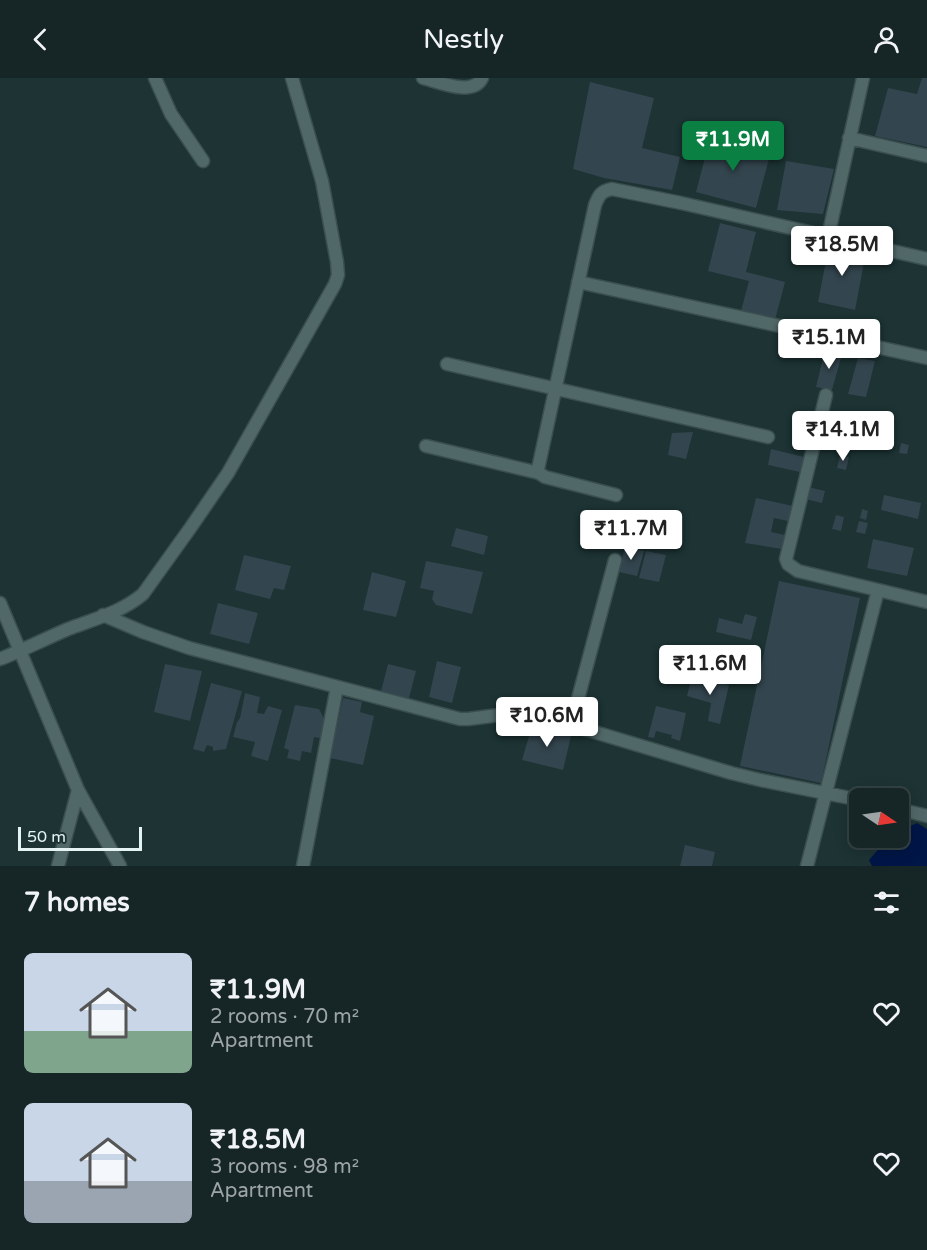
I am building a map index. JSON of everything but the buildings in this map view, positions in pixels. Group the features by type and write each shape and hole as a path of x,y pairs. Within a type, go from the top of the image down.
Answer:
{"street":[{"path":"155,78 171,114 203,161"},
{"path":"0,659 122,608 143,594 228,472 335,284 338,275 337,262 322,181 292,78"},
{"path":"423,78 462,88 472,87 480,83 482,78"},
{"path":"828,237 863,78"},
{"path":"849,138 927,156"},
{"path":"539,473 539,463 595,205 603,190 612,189 681,203 927,259"},
{"path":"578,282 927,358"},
{"path":"447,364 768,437"},
{"path":"826,395 786,559 788,564 798,572 927,602"},
{"path":"426,446 539,473 545,477 616,495"},
{"path":"570,725 615,560"},
{"path":"807,866 878,590"},
{"path":"0,603 78,790 120,866"},
{"path":"103,615 189,648 460,719 507,714 570,725 731,773 849,798"},
{"path":"303,866 337,687"},
{"path":"58,866 78,790"},
{"path":"909,812 927,816"}],"water":[{"path":"917,823 927,829 927,866 872,866 869,860 879,848 909,848 909,827"}]}
